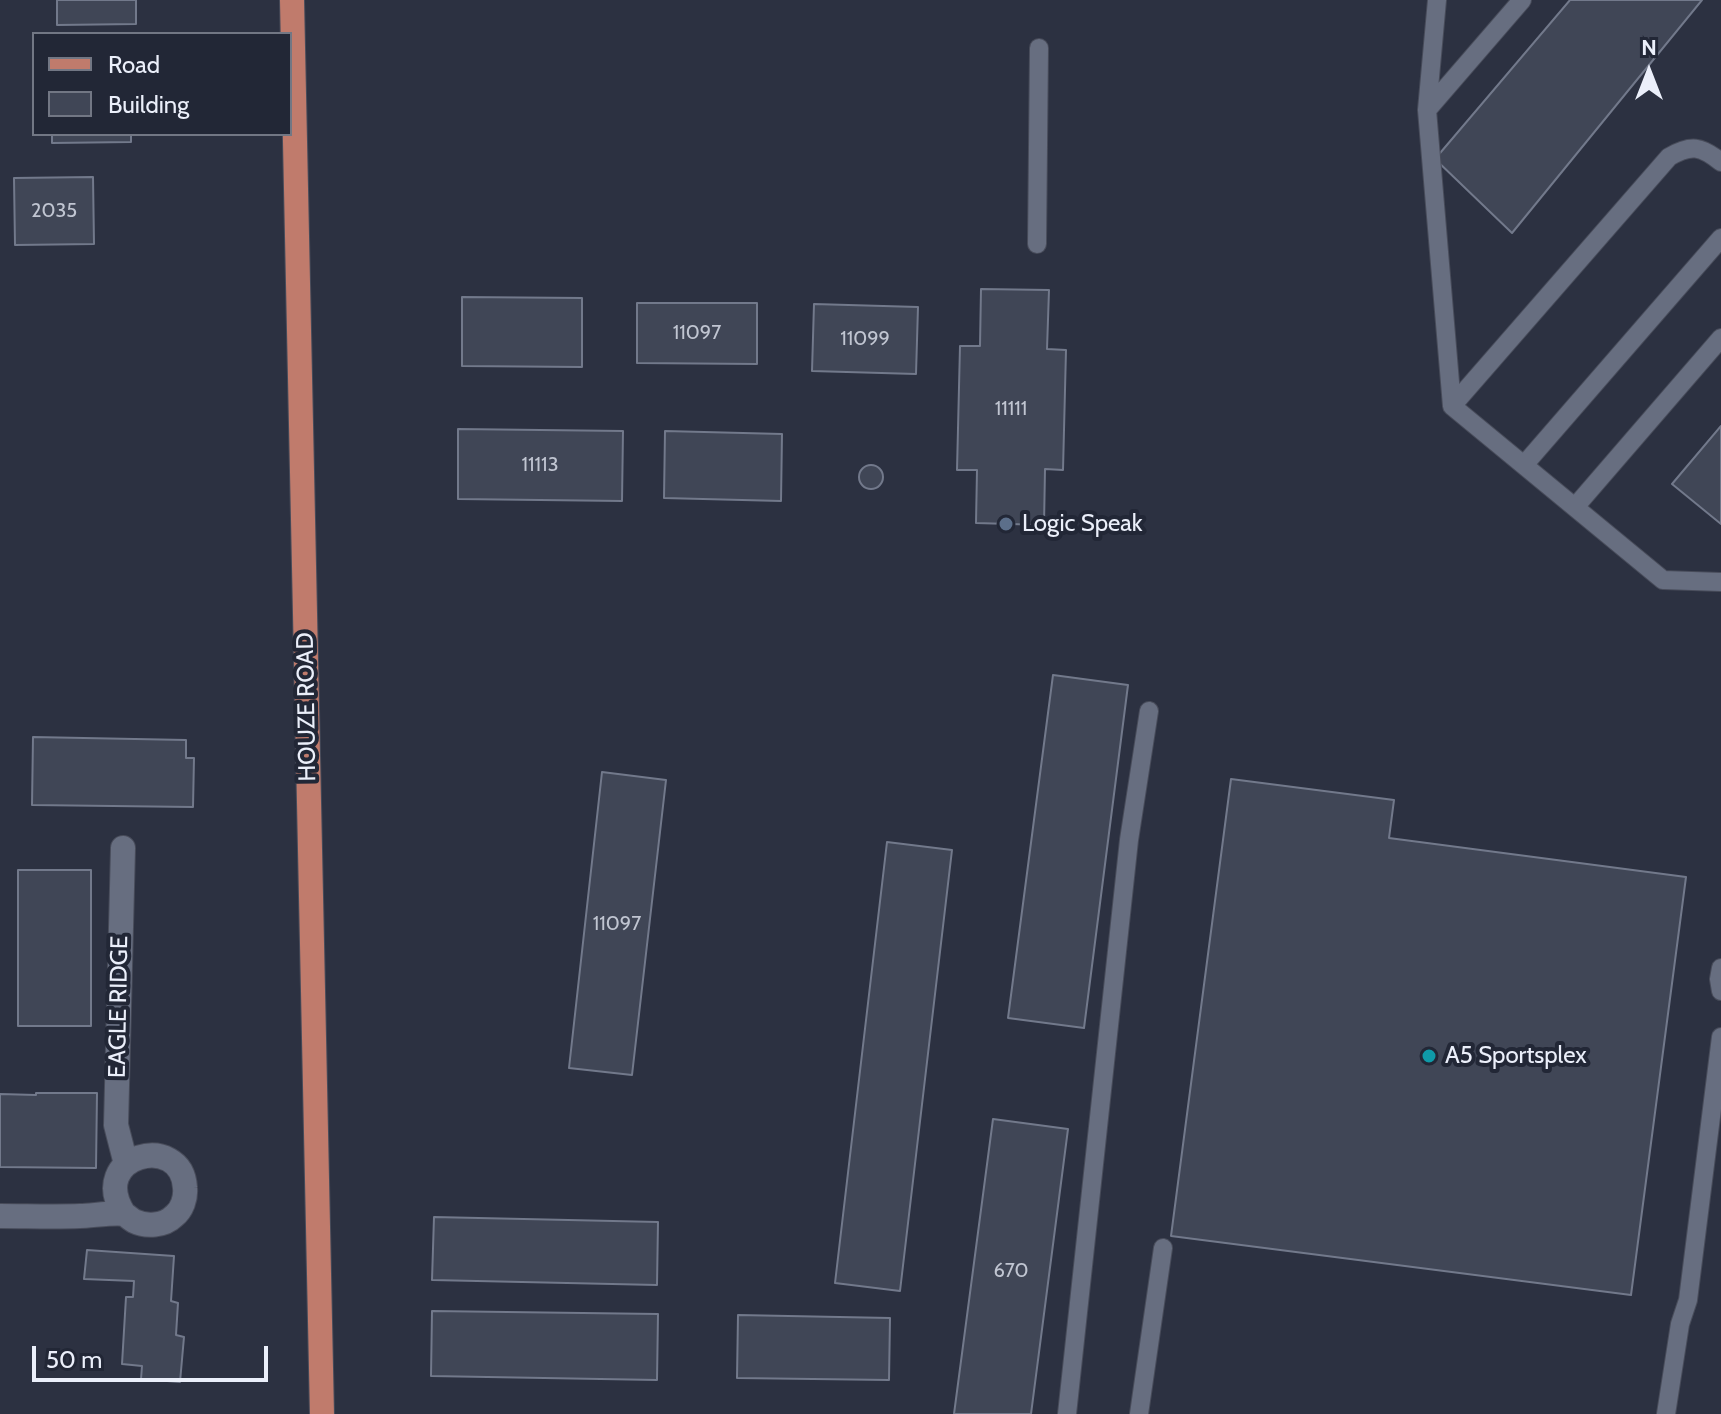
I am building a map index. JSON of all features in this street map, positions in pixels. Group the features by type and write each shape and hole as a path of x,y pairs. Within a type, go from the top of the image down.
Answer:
{"main road":[{"name":"HOUZE ROAD","path":"292,0 322,1414"}],"street":[{"name":"EAGLE RIDGE","path":"123,848 116,1125 126,1164 118,1175 115,1189 117,1203 124,1214"},
{"path":"0,1216 124,1214 135,1222 149,1225 163,1223 175,1216 183,1204 186,1191 184,1178 176,1165 151,1154 126,1164"}],"lane":[{"path":"1437,0 1427,110 1452,406 1663,580 1721,582"},
{"path":"1427,110 1522,0"},
{"path":"1037,244 1039,48"},
{"path":"1452,406 1669,157 1685,148 1706,150 1721,162"},
{"path":"1524,465 1721,238"},
{"path":"1575,507 1721,338"},
{"path":"1067,1414 1129,840 1149,711"},
{"path":"1721,968 1721,991"},
{"path":"1666,1414 1680,1324 1688,1300 1721,1037"},
{"path":"1139,1414 1163,1248"}],"building":[{"path":"57,0 136,0 136,24 57,25"},
{"path":"1570,0 1702,0 1512,233 1435,159"},
{"path":"52,136 131,136 131,142 52,143"},
{"path":"93,177 94,244 15,245 14,178"},
{"path":"981,289 1049,290 1047,349 1066,350 1063,470 1045,469 1044,525 976,523 977,470 957,470 960,346 980,346"},
{"path":"462,297 582,298 582,367 462,366"},
{"path":"637,303 757,303 757,364 637,363"},
{"path":"814,304 918,307 916,374 812,371"},
{"path":"1721,426 1721,524 1672,484"},
{"path":"458,429 623,431 622,501 458,499"},
{"path":"665,431 782,434 781,501 664,498"},
{"path":"871,465 879,469 883,477 879,485 871,489 863,485 859,477 863,469"},
{"path":"1053,675 1128,685 1084,1028 1008,1018"},
{"path":"33,737 186,740 186,758 194,758 193,807 32,805"},
{"path":"602,772 666,780 632,1075 569,1068"},
{"name":"A5 Sportsplex","path":"1231,779 1394,800 1389,838 1686,877 1631,1295 1171,1236"},
{"path":"887,842 952,850 900,1291 835,1283"},
{"path":"18,870 91,870 91,1026 18,1026"},
{"path":"97,1093 96,1168 0,1167 0,1094"},
{"path":"993,1119 1068,1129 1031,1414 954,1414"},
{"path":"434,1217 658,1222 657,1285 432,1280"},
{"path":"87,1250 174,1256 171,1301 178,1303 176,1335 184,1337 180,1382 141,1379 142,1366 122,1364 126,1297 133,1297 134,1281 84,1279"},
{"path":"432,1311 658,1314 657,1380 431,1376"},
{"path":"738,1315 890,1318 889,1380 737,1378"}],"place":[{"name":"Logic Speak","path":"1006,524"},
{"name":"A5 Sportsplex","path":"1429,1056"}]}
